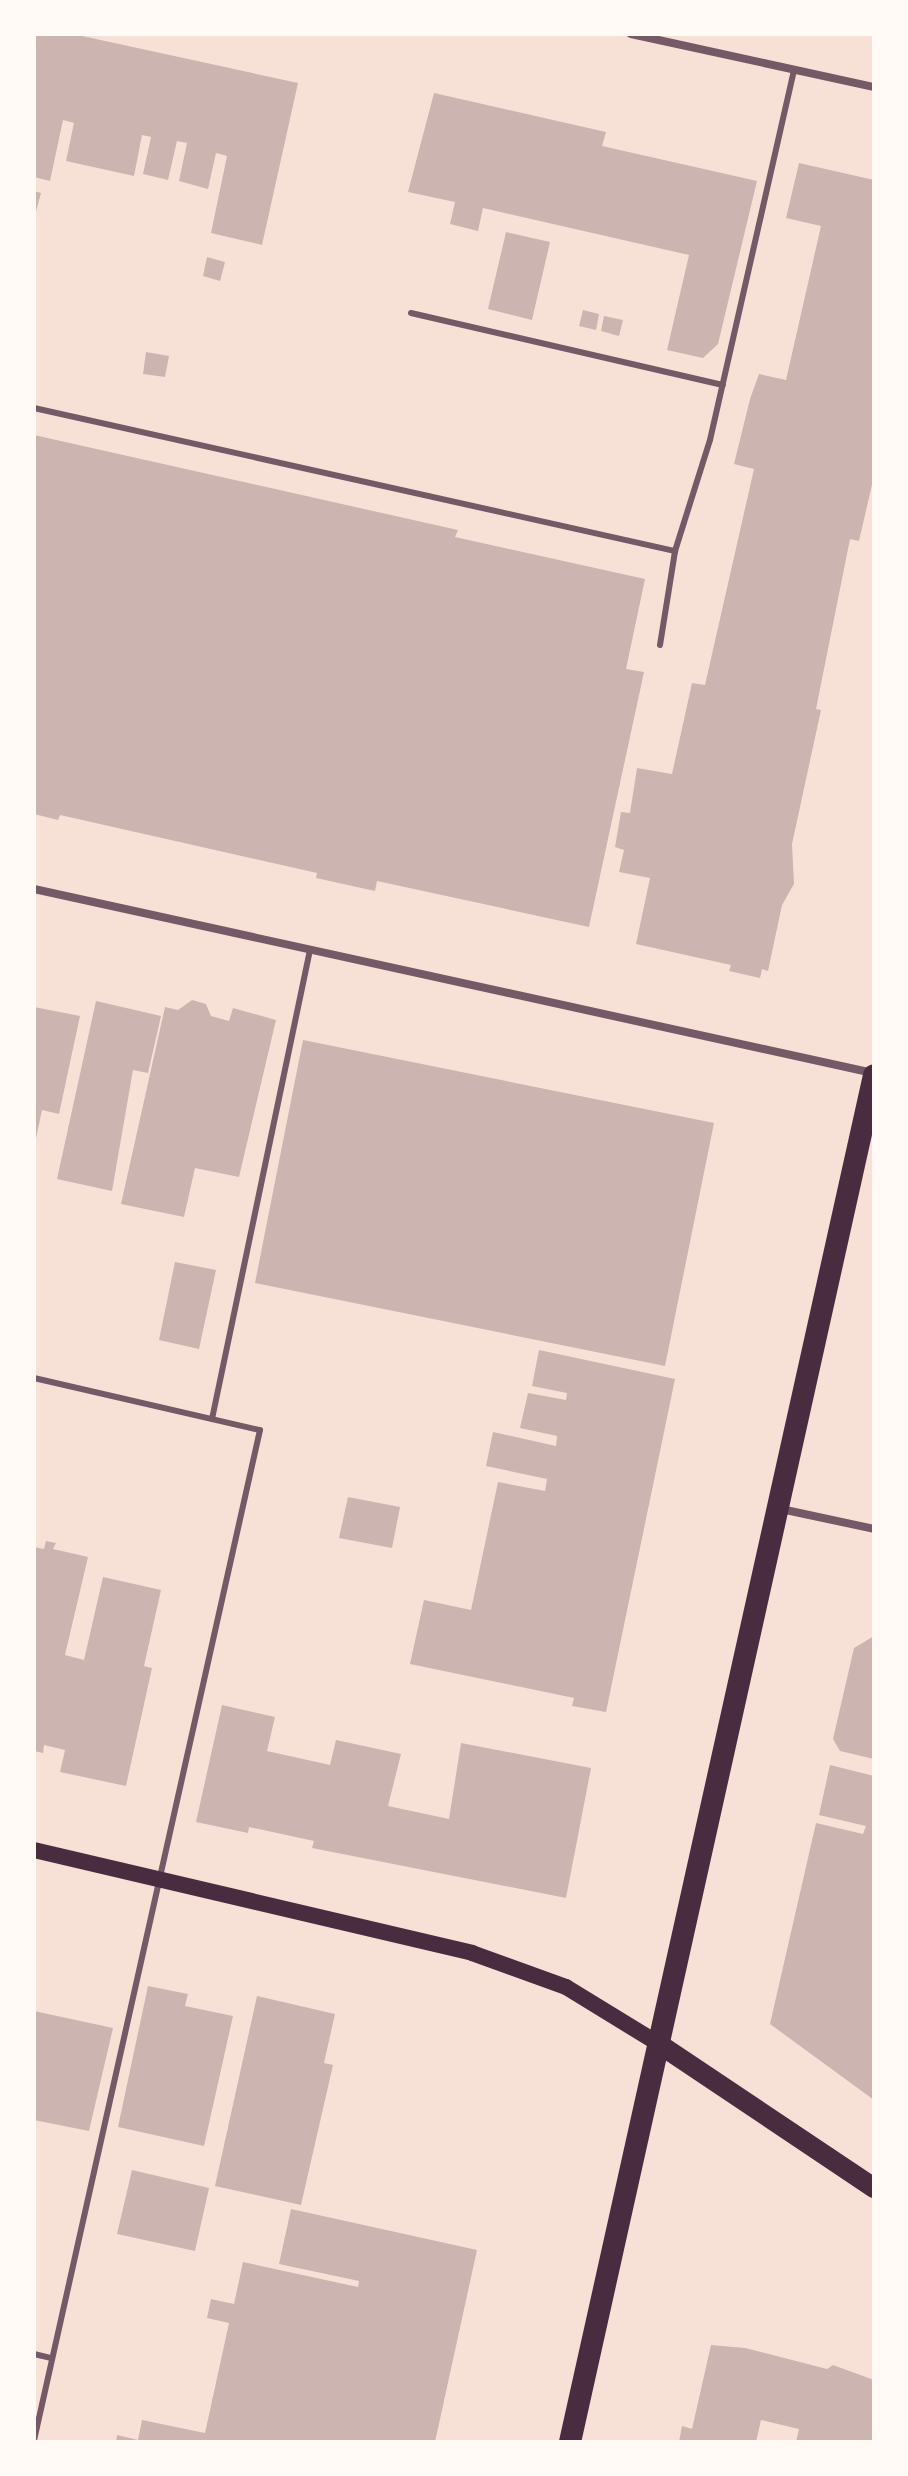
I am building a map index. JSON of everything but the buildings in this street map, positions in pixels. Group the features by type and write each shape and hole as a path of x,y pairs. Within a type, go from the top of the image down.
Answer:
{"highway":[{"path":"570,2442 874,1074"}],"main road":[{"path":"34,1850 505,1963 566,1987 659,2044 874,2188"}],"street":[{"path":"631,34 874,87"},
{"path":"34,889 874,1074"},
{"path":"778,1508 874,1529"}],"lane":[{"path":"660,645 675,551 723,385 794,69"},
{"path":"411,313 723,385"},
{"path":"34,408 675,551"},
{"path":"212,1419 310,951"},
{"path":"34,1378 260,1430 34,2440"},
{"path":"34,2354 52,2358"}]}
